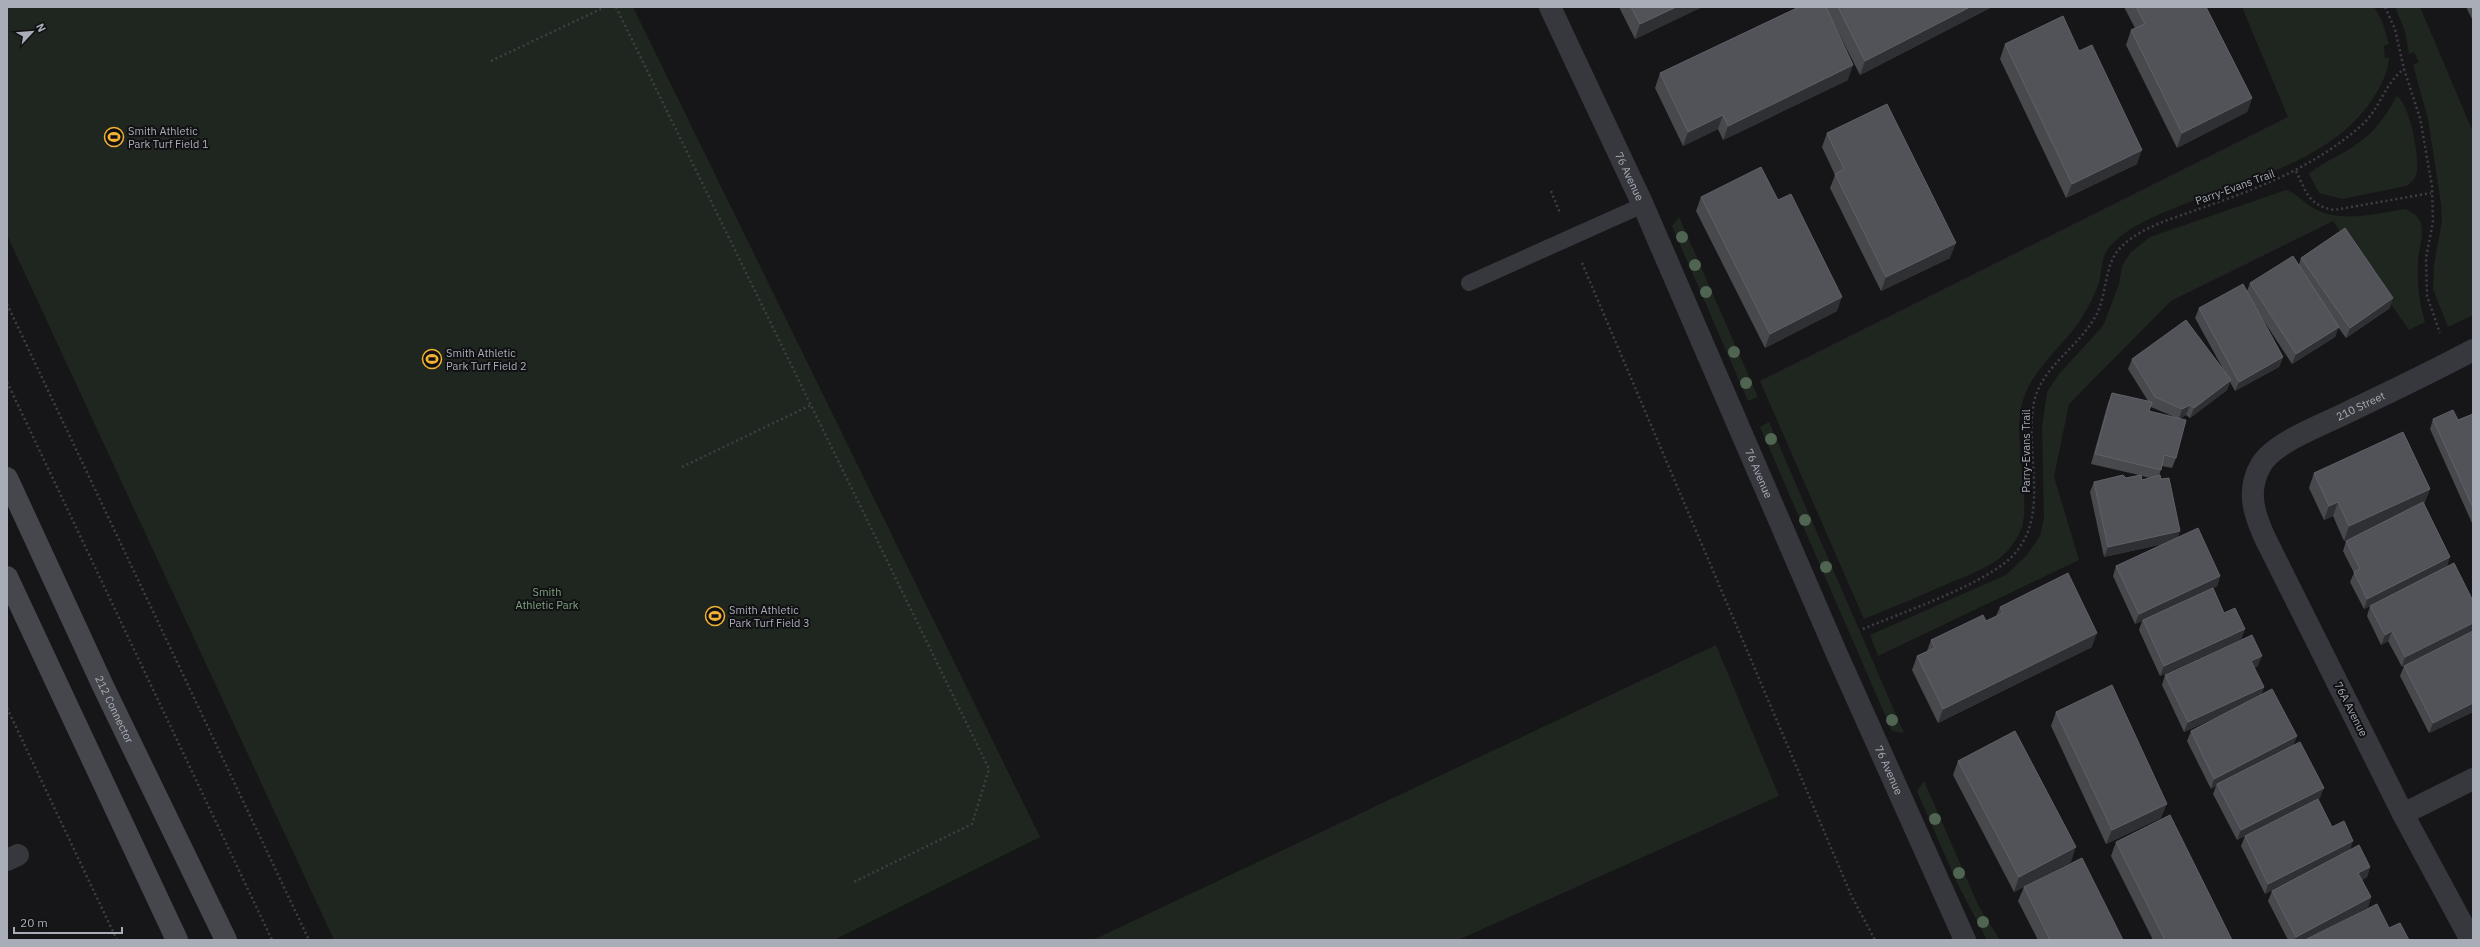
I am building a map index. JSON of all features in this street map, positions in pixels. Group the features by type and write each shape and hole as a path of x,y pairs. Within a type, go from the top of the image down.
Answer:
{"main road":[{"name":"212 Connector","path":"7,478 103,686 226,940"},
{"path":"7,577 177,940"}],"street":[{"name":"76 Avenue","path":"1550,7 1644,205 1836,652 1965,940"},
{"name":"210 Street","path":"2257,473 2268,456 2281,447 2473,350"},
{"name":"76A Avenue","path":"2257,473 2253,490 2252,506 2258,523 2403,814 2470,940"},
{"path":"2403,814 2473,778"}],"lane":[{"path":"1469,283 1644,205"}],"path":[{"path":"491,62 606,7"},
{"path":"616,7 989,769 972,824 852,882"},
{"path":"2385,7 2395,29 2404,69 2420,118 2431,193 2433,222 2426,258 2426,296 2442,336"},
{"name":"Parry-Evans Trail","path":"1863,629 1979,579 2003,565 2016,553 2028,536 2033,520 2033,416 2040,386 2055,364 2086,332 2096,316 2107,286 2108,271 2114,256 2121,246 2149,228 2165,221 2296,171 2340,144 2365,122 2379,104 2395,76 2404,69"},
{"path":"2296,171 2311,200 2319,207 2334,210 2431,193"},
{"path":"1551,191 1562,217"},
{"path":"1581,260 1852,897 1875,940"},
{"path":"7,304 309,940"},
{"path":"7,382 272,940"},
{"path":"682,467 811,405"},
{"path":"7,708 117,940"}],"green space":[{"name":"Smith Athletic Park","path":"7,7 633,7 1040,837 834,940 334,940 7,235"},
{"path":"2242,7 2374,7 2382,21 2389,44 2384,46 2385,58 2389,57 2389,63 2381,85 2372,100 2354,121 2334,139 2311,154 2260,177 2182,205 2154,217 2127,231 2112,244 2105,253 2099,283 2086,310 2070,334 2038,371 2022,402 2019,436 2024,492 2024,516 2022,527 2013,544 2000,558 1984,568 1864,619 1760,381 2288,117"},
{"path":"2395,7 2420,7 2473,132 2473,315 2448,327 2433,289 2434,265 2442,221 2441,204 2428,119 2413,65 2419,62 2414,52 2409,54 2405,31"},
{"path":"2397,96 2402,101 2406,109 2413,131 2417,154 2417,171 2413,180 2406,186 2342,199 2319,193 2309,174 2321,165 2351,148 2369,134 2385,116"},
{"path":"2286,190 2295,194 2313,208 2327,214 2338,216 2361,216 2406,209 2416,215 2420,221 2422,230 2418,261 2418,277 2421,307 2425,322 2409,330 2333,221 2171,301 2069,404 2054,477 2079,560 1878,656 1870,635 2006,575 2026,556 2040,536 2044,518 2042,427 2047,392 2059,374 2103,326 2119,284 2122,266 2130,253 2150,237"},
{"path":"1679,217 1758,397 1748,401 1672,226"},
{"path":"1769,422 1904,733 1892,731 1760,427"},
{"path":"1716,645 1779,796 1458,940 1093,940"},
{"path":"1924,781 1979,907 2000,940 1987,940 1957,883 1917,791"}],"building":[{"path":"1631,7 1676,7 1640,24"},
{"path":"1799,7 1826,7 1853,65 1728,126 1723,115 1688,132 1660,73"},
{"path":"1838,7 1970,7 1865,61"},
{"path":"2136,7 2206,7 2252,98 2182,133 2131,30 2145,24"},
{"path":"2063,16 2079,51 2092,45 2142,150 2072,184 2005,44"},
{"path":"1887,104 1956,243 1886,277 1835,174 1844,169 1827,133"},
{"path":"1761,167 1778,200 1791,194 1842,297 1770,334 1701,197"},
{"path":"2345,228 2393,298 2350,328 2301,258"},
{"path":"2293,256 2339,327 2296,354 2250,283"},
{"path":"2243,284 2283,357 2239,382 2199,308"},
{"path":"2186,320 2231,380 2194,408 2190,405 2182,409 2155,397 2132,359"},
{"path":"2112,393 2152,402 2149,411 2186,420 2176,458 2164,455 2161,470 2095,454"},
{"path":"2453,410 2458,420 2473,414 2473,508 2433,419"},
{"path":"2403,432 2430,489 2349,526 2338,502 2329,506 2314,473"},
{"path":"2123,475 2126,478 2141,475 2142,480 2160,475 2161,479 2169,478 2180,531 2108,547 2094,482"},
{"path":"2423,502 2450,557 2367,599 2354,572 2360,569 2346,541"},
{"path":"2198,528 2220,576 2139,614 2116,566"},
{"path":"2454,563 2473,601 2473,623 2405,657 2392,631 2385,635 2370,606"},
{"path":"2068,573 2097,633 1943,709 1917,656 1935,648 1931,640 1983,615 1986,621 2003,613 2000,607"},
{"path":"2213,588 2224,613 2235,608 2245,629 2164,666 2143,620"},
{"path":"2473,631 2473,703 2433,723 2404,666"},
{"path":"2252,635 2262,656 2251,661 2264,687 2188,722 2165,675"},
{"path":"2112,685 2167,804 2112,830 2056,712"},
{"path":"2272,689 2297,736 2214,779 2191,731"},
{"path":"2015,731 2076,847 2019,877 1958,761"},
{"path":"2300,742 2324,788 2241,830 2217,784"},
{"path":"2318,799 2332,827 2344,821 2353,841 2268,884 2245,836"},
{"path":"2170,815 2232,940 2165,940 2116,842"},
{"path":"2359,845 2370,867 2358,873 2371,897 2296,937 2272,891"},
{"path":"2082,858 2123,940 2050,940 2024,887"},
{"path":"2377,904 2389,928 2400,923 2409,940 2305,940"}],"place":[{"name":"Smith Athletic Park Turf Field 1","path":"114,137"},
{"name":"Smith Athletic Park Turf Field 2","path":"432,359"},
{"name":"Smith Athletic Park Turf Field 3","path":"715,616"}]}
